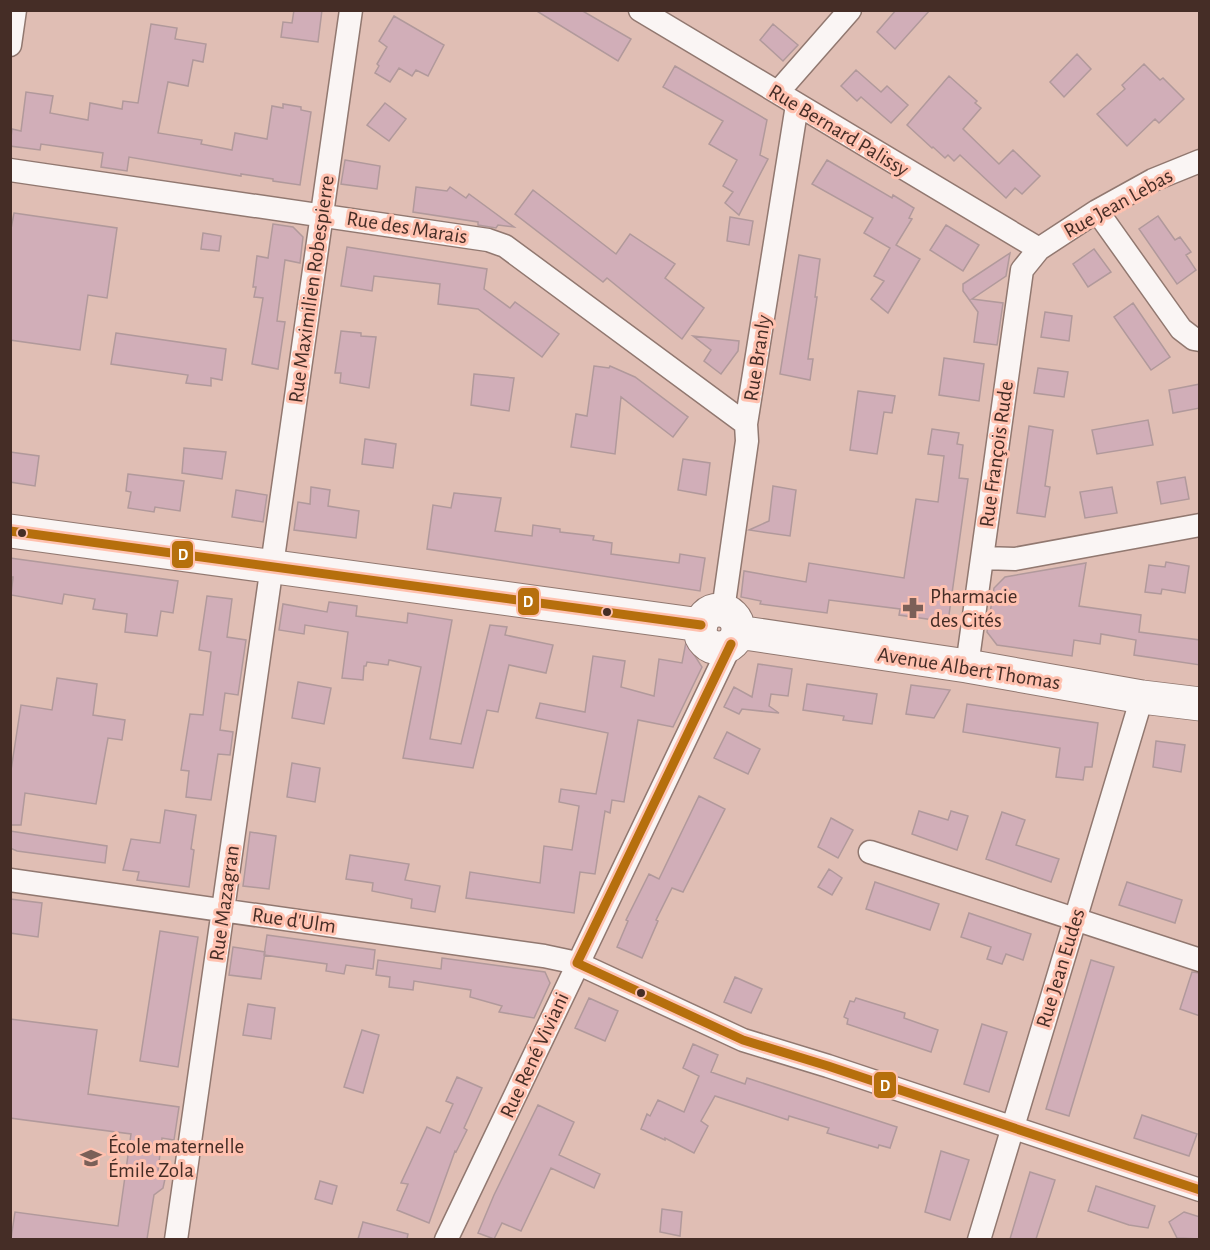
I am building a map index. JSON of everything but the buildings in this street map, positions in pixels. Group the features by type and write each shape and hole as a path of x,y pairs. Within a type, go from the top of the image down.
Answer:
{"main road":[{"name":"Avenue Albert Thomas","path":"10,531 723,628 967,666 1142,697 1200,704"}],"street":[{"path":"10,45 15,10"},
{"name":"Rue Maximilien Robespierre","path":"271,567 351,10"},
{"name":"Rue Bernard Palissy","path":"640,10 1039,249"},
{"path":"778,92 850,10"},
{"name":"Rue Branly","path":"723,628 747,441 746,424 797,105"},
{"name":"Rue Jean Lebas","path":"1039,249 1097,211 1153,180 1200,161"},
{"name":"Rue des Marais","path":"10,170 488,240 505,246 746,424"},
{"path":"1097,211 1181,329 1194,339 1200,340"},
{"name":"Rue François Rude","path":"967,666 1022,270 1039,249"},
{"path":"982,558 1015,559 1200,525"},
{"name":"Rue Mazagran","path":"176,1239 271,567"},
{"name":"Rue René Viviani","path":"446,1239 577,963 723,628"},
{"name":"Rue Jean Eudes","path":"979,1239 1142,697"},
{"path":"870,852 1200,960"},
{"name":"Rue d'Ulm","path":"10,880 224,909 544,956 577,963 743,1040 1013,1127 1200,1191"}],"transit line":[{"name":"D","path":"10,531 701,625"},
{"name":"D","path":"577,963 731,644"},
{"name":"D","path":"577,963 743,1040 828,1066 1200,1190"}],"place":[{"name":"Pharmacie des Cités","path":"913,608"},
{"name":"École maternelle Émile Zola","path":"91,1158"}]}
